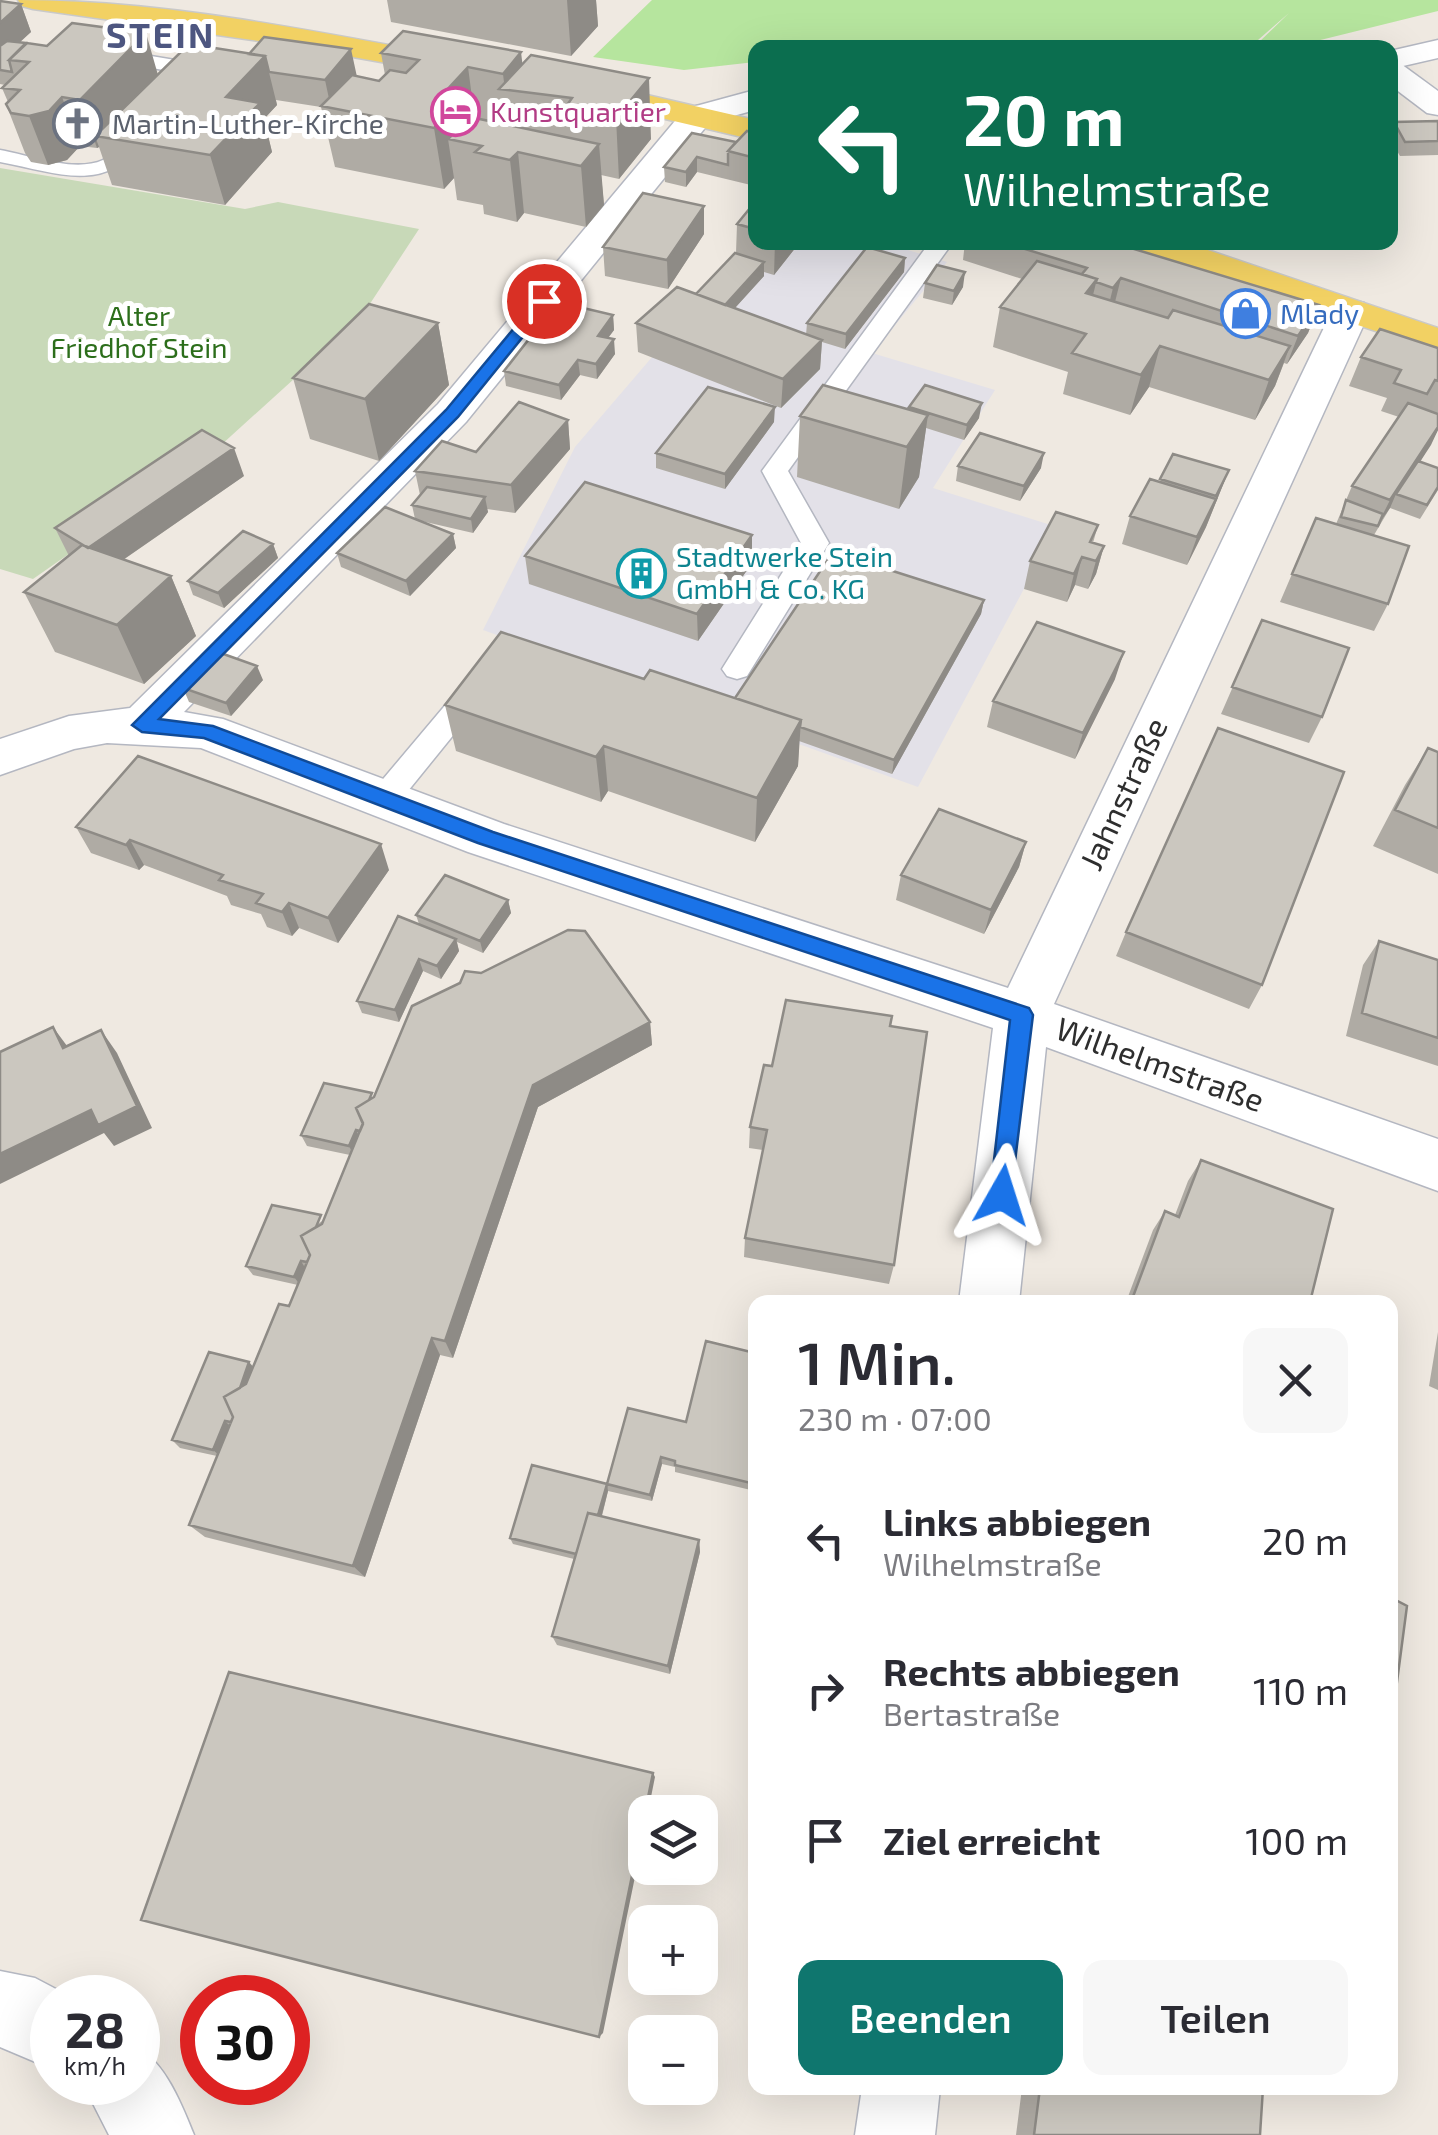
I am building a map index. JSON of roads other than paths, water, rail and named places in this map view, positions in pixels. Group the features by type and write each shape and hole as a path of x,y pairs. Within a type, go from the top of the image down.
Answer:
{"main road":[{"path":"34,0 82,2 477,70"},
{"path":"556,85 748,128"},
{"path":"1172,250 1438,341"}],"street":[{"path":"1398,58 1438,49"},
{"path":"1398,76 1438,106"},
{"path":"142,725 452,413 698,116 748,102"},
{"name":"Jahnstraße","path":"990,1295 1022,1015 1351,311"},
{"path":"0,706 10,753"},
{"name":"Wilhelmstraße","path":"10,753 69,733 142,725 206,732 486,838 1022,1015 1438,1165"},
{"path":"0,2009 30,2016"},
{"path":"895,2135 900,2095"},
{"path":"135,2105 154,2135"}],"lane":[{"path":"86,51 205,71 178,98"},
{"path":"0,156 80,171 112,165 152,125"},
{"path":"737,669 815,543 774,471 936,250"},
{"path":"384,799 495,664"}],"place":[{"name":"Kunstquartier","path":"455,112"},
{"name":"Martin-Luther-Kirche","path":"77,124"},
{"name":"Mlady","path":"1245,314"},
{"name":"Stadtwerke Stein GmbH & Co. KG","path":"641,573"}],"district":[{"name":"STEIN","path":"161,36"}],"park label":[{"name":"Alter Friedhof Stein","path":"139,332"}]}
